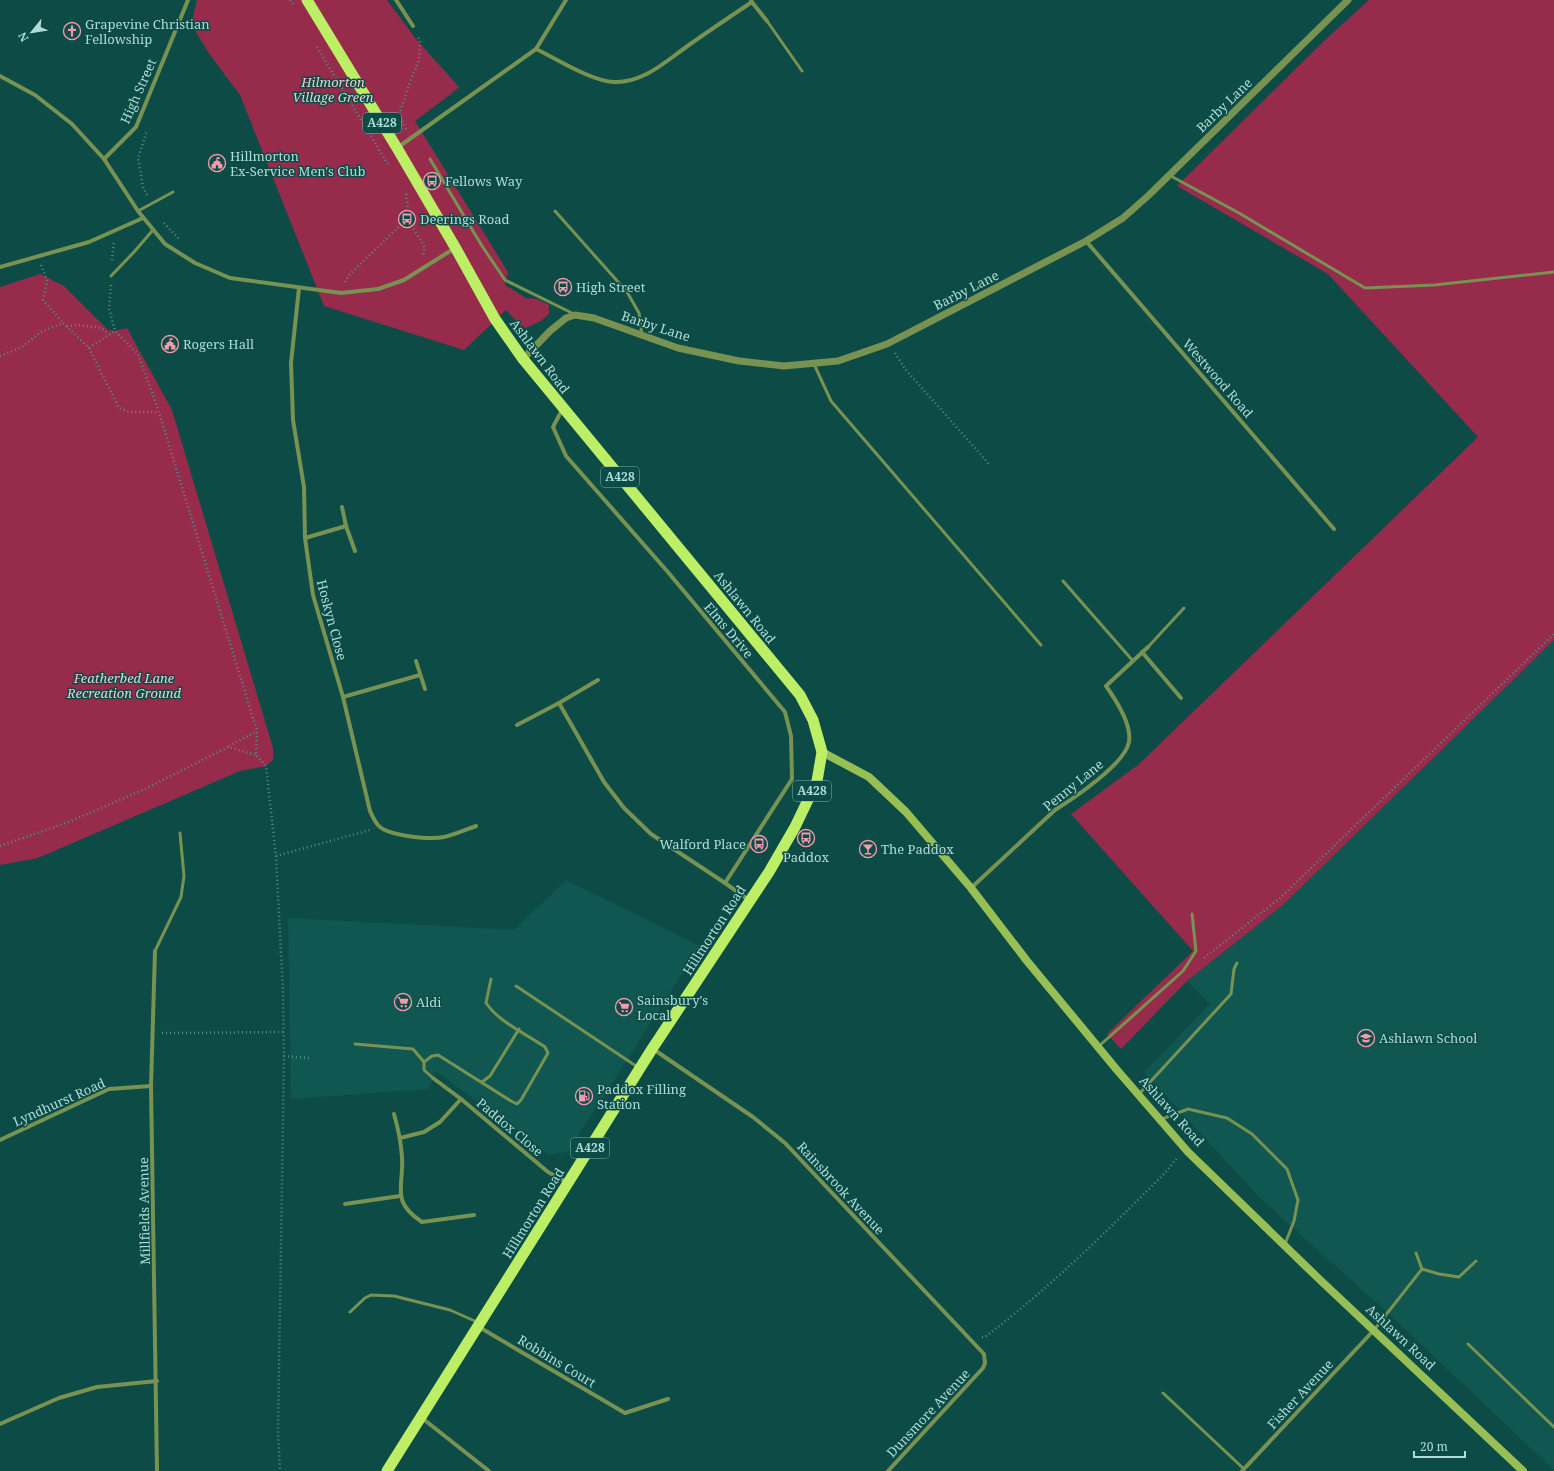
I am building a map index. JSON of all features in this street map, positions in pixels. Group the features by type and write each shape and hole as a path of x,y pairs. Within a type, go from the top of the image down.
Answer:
{"highway":[{"name":"Ashlawn Road","path":"310,2 455,247 495,319 522,359 800,696"},
{"name":"Hillmorton Road","path":"387,1471 652,1049 749,900 769,872 795,827 817,781 822,752 813,720 800,696"}],"main road":[{"name":"Ashlawn Road","path":"822,752 869,777 906,812 971,888 1027,961 1098,1047 1185,1148 1284,1246 1523,1471"}],"street":[{"name":"High Street","path":"104,159 136,127 188,0"},
{"path":"396,0 413,26"},
{"path":"397,148 536,49 566,0"},
{"name":"Barby Lane","path":"575,315 594,318 678,348 739,361 784,366 813,362 838,361 887,344 1086,241 1123,218 1348,0"},
{"path":"536,49 596,78 614,82 632,80 654,71 751,1 767,21"},
{"path":"0,76 35,95 72,124 104,159 143,218 165,244 195,263 230,278 341,293 378,289 404,280 455,247"},
{"path":"0,267 89,242 143,218"},
{"name":"Westwood Road","path":"1086,241 1334,529"},
{"name":"Hoskyn Close","path":"299,288 291,363 293,420 304,487 305,538 313,594 343,697 370,811 380,827"},
{"path":"522,359 550,331 566,318 575,315"},
{"name":"Elms Drive","path":"563,409 553,427 566,456 667,571 785,712 791,736 792,780 725,883"},
{"path":"342,507 346,526 355,551"},
{"path":"305,538 346,526"},
{"name":"Penny Lane","path":"971,888 1055,810 1071,800 1107,772 1122,755 1129,743 1129,733 1117,701 1106,686 1148,647"},
{"path":"1142,652 1181,698"},
{"path":"416,662 425,689"},
{"path":"343,697 420,675"},
{"path":"518,725 598,680"},
{"path":"559,703 604,782 624,808 651,834 749,900"},
{"path":"380,827 389,832 429,838 444,837 476,826"},
{"name":"Millfields Avenue","path":"155,952 151,1086 157,1381 157,1471"},
{"name":"Rainsbrook Avenue","path":"652,1049 753,1117 779,1138 984,1354 985,1364 983,1368"},
{"path":"433,1078 461,1099"},
{"name":"Lyndhurst Road","path":"0,1140 109,1089 151,1086"},
{"name":"Paddox Close","path":"400,1138 424,1132 440,1122 461,1099 548,1172 568,1183"},
{"path":"394,1114 400,1138 402,1158 400,1196 408,1210 422,1222 474,1215"},
{"path":"345,1204 400,1196"},
{"name":"Robbins Court","path":"479,1325 625,1413 668,1399"},
{"name":"Fisher Avenue","path":"1243,1470 1374,1330"},
{"name":"Dunsmore Avenue","path":"888,1471 983,1368"},
{"path":"0,1424 59,1398 97,1387 157,1381"},
{"path":"421,1418 489,1471"}],"lane":[{"path":"767,21 802,71"},
{"path":"430,159 482,246 505,280 575,315"},
{"path":"1169,175 1240,213 1365,288 1434,285 1554,272"},
{"path":"138,211 173,192"},
{"path":"555,211 627,292 639,313 642,335"},
{"path":"111,276 153,230"},
{"path":"813,362 831,401 1041,645"},
{"path":"1063,581 1132,661"},
{"path":"1148,647 1184,608"},
{"path":"155,952 182,897 184,876 180,833"},
{"path":"1098,1047 1183,971 1194,956 1196,951 1192,914"},
{"path":"1138,1095 1231,994 1234,969 1237,963"},
{"path":"424,1062 432,1056 438,1055 517,1104 521,1100 548,1053 545,1047 491,1011 486,1003 491,979"},
{"path":"516,986 640,1069"},
{"path":"482,1082 490,1076 519,1029"},
{"path":"355,1044 414,1050 424,1062 424,1070 433,1078"},
{"path":"1161,1120 1188,1109 1227,1118 1252,1134 1287,1169 1298,1200 1294,1221 1284,1246"},
{"path":"1416,1253 1422,1268 1439,1274 1459,1277 1476,1261"},
{"path":"1374,1330 1422,1268"},
{"path":"350,1312 365,1298 371,1295 394,1296 450,1310 479,1325"},
{"path":"1468,1344 1554,1427"},
{"path":"1163,1393 1243,1470"}],"path":[{"path":"290,0 297,13"},
{"path":"411,138 399,115 419,60 420,41 413,26"},
{"path":"316,44 391,168"},
{"path":"150,124 138,158 143,187 150,204 162,222 183,242"},
{"path":"403,188 407,195 410,223"},
{"path":"349,285 342,286 348,276 407,219 425,248 422,260"},
{"path":"115,231 109,308 115,331 138,354 158,412 257,731 256,755"},
{"path":"38,257 47,280 43,300 89,348 120,408 130,412 158,412"},
{"path":"0,356 22,347 40,332 64,323"},
{"path":"67,326 80,325 101,328 109,334"},
{"path":"89,348 115,331"},
{"path":"887,344 906,370 989,464"},
{"path":"1200,961 1280,898 1554,634"},
{"path":"0,846 66,823 145,789 257,731"},
{"path":"228,747 256,755 266,766 276,856 283,991 284,1056 278,1433 280,1471"},
{"path":"276,856 380,827"},
{"path":"153,1033 283,1032"},
{"path":"284,1056 309,1058"},
{"path":"970,1339 985,1337 1022,1309 1101,1236 1164,1174 1185,1148"}],"shaded area":[{"name":"Ashlawn School","path":"1554,640 1554,1470 1390,1315 1260,1198 1144,1072 1210,1004 1187,981 1283,905"},
{"path":"566,880 700,946 568,1152 548,1155 522,1133 435,1071 429,1089 291,1099 288,918 514,930"}],"green space":[{"name":"Hilmorton Village Green","path":"197,0 387,0 416,39 459,87 415,121 508,272 505,285 526,298 537,299 549,305 549,314 541,321 526,328 520,325 506,310 464,350 324,306 240,95 210,55 191,24"},
{"path":"1369,0 1554,0 1554,640 1283,905 1187,981 1121,1049 1107,1034 1193,951 1071,814 1138,765 1478,437 1328,274 1177,186 1325,40"},
{"name":"Featherbed Lane Recreation Ground","path":"40,274 64,286 108,330 115,331 127,328 172,410 273,748 273,760 266,766 240,771 38,858 0,865 0,287"}],"place":[{"name":"Grapevine Christian Fellowship","path":"72,31"},
{"name":"Hillmorton Ex-Service Men's Club","path":"217,163"},
{"name":"Fellows Way","path":"432,181"},
{"name":"Deerings Road","path":"407,219"},
{"name":"High Street","path":"563,287"},
{"name":"Rogers Hall","path":"170,344"},
{"name":"Paddox","path":"806,838"},
{"name":"Walford Place","path":"759,844"},
{"name":"The Paddox","path":"868,849"},
{"name":"Aldi","path":"403,1002"},
{"name":"Sainsbury's Local","path":"624,1007"},
{"name":"Ashlawn School","path":"1366,1038"},
{"name":"Paddox Filling Station","path":"584,1096"}]}
